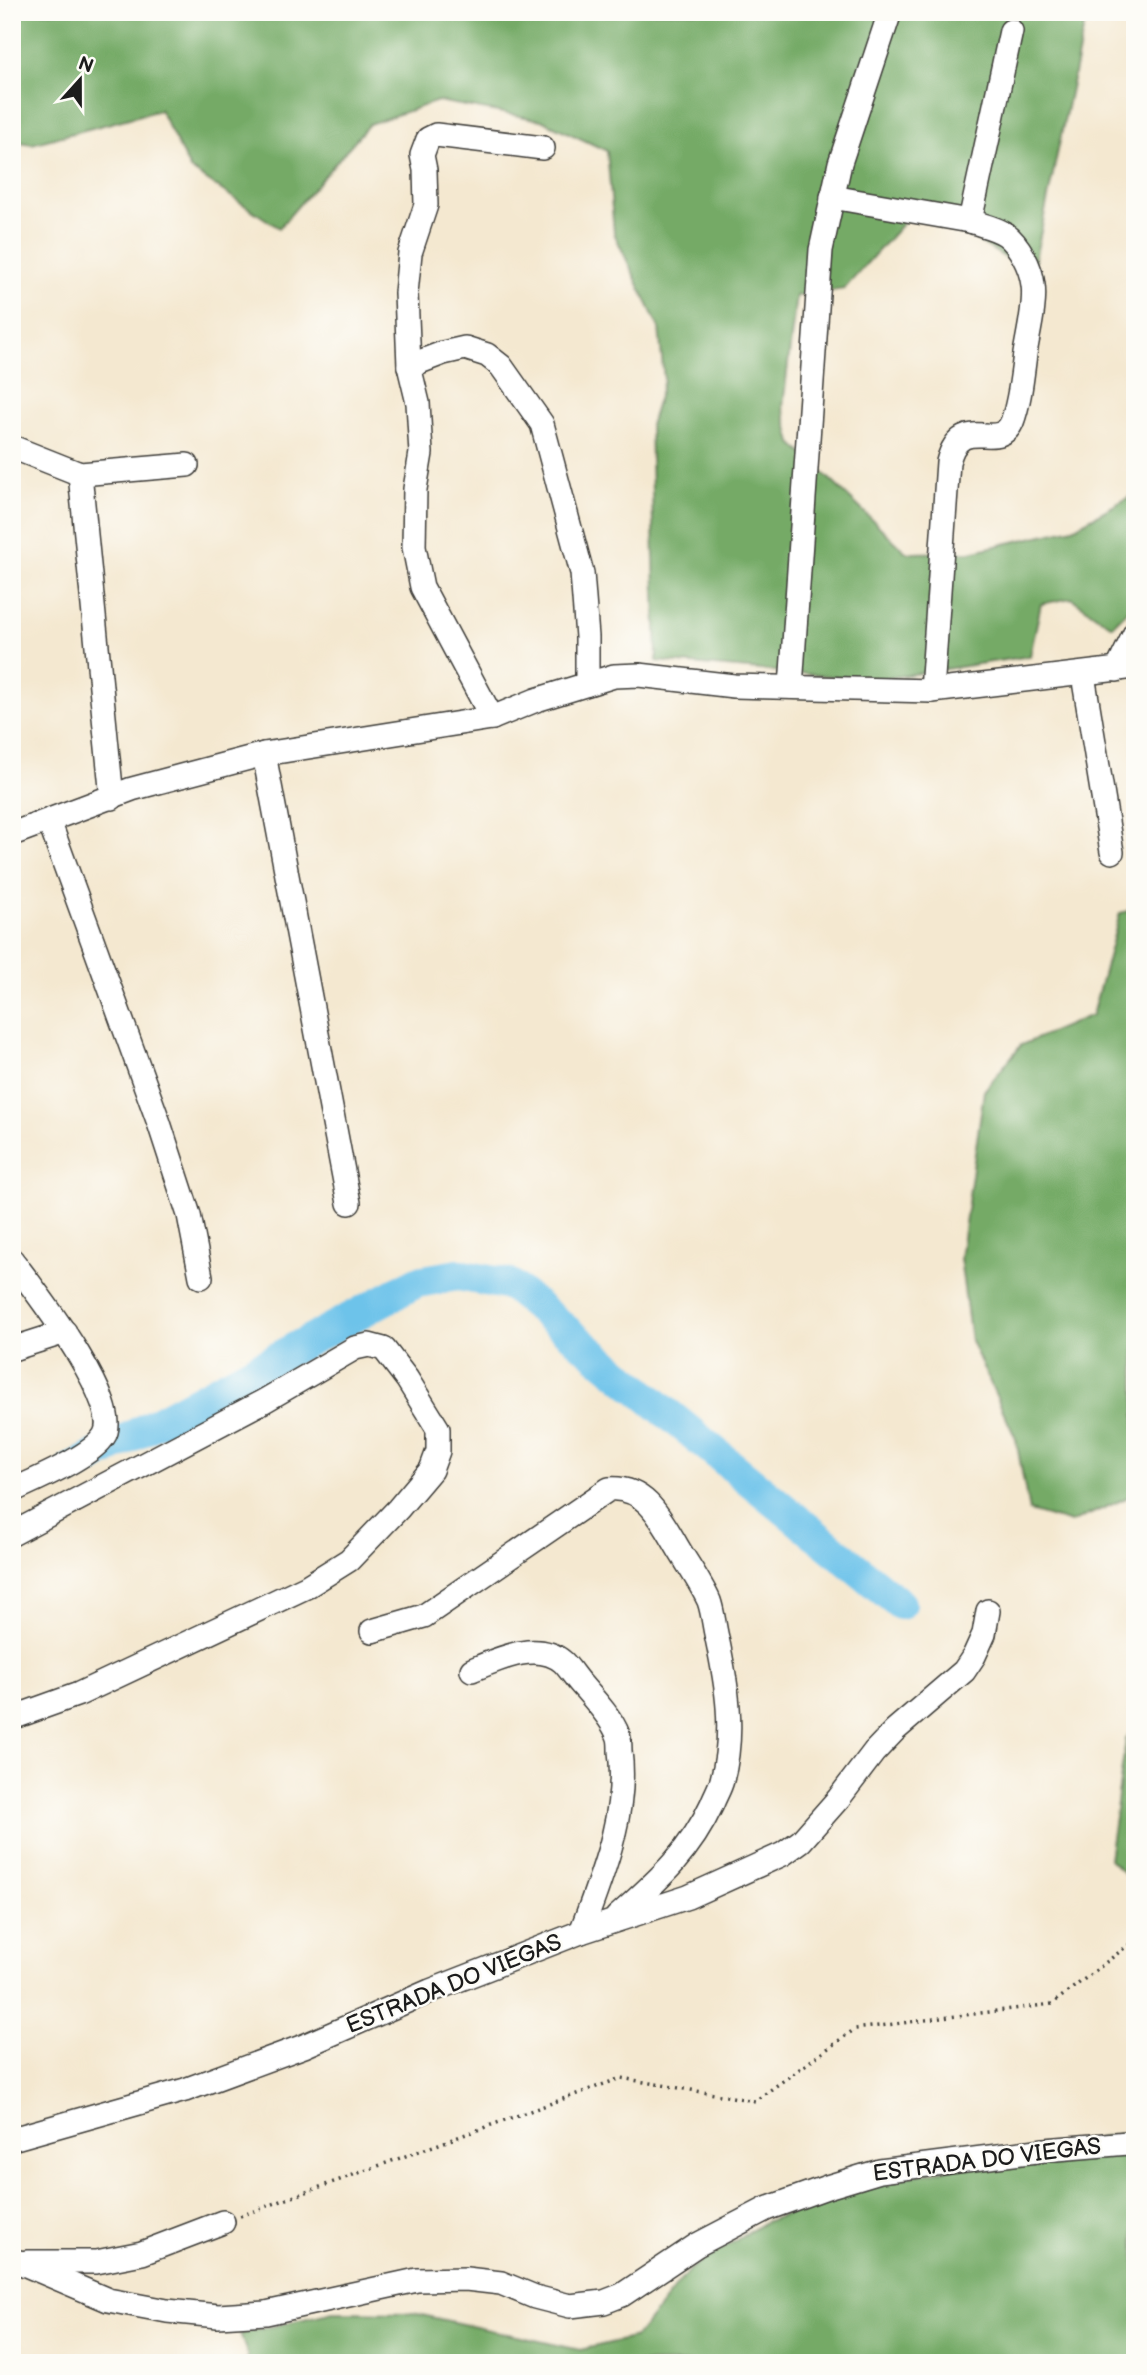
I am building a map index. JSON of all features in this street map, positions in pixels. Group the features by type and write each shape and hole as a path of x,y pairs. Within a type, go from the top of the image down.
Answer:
{"street":[{"path":"791,687 821,250 840,163 890,12"},
{"path":"970,221 1010,32"},
{"path":"492,718 422,587 414,547 415,489 421,453 418,403 409,366 406,293 410,253 426,205 423,146 428,139 436,135 543,148"},
{"path":"832,197 970,221 1006,235 1023,255 1033,285 1019,398 1011,424 1003,433 990,436 968,435 958,439 952,447 948,462 932,691"},
{"path":"409,366 465,348 487,355 501,366 542,425 582,573 587,637 587,684"},
{"path":"12,447 80,474 187,465"},
{"path":"80,474 112,798"},
{"path":"12,834 132,789 264,754 492,718 536,700 614,676 639,675 734,686 932,691 1126,669 1135,634"},
{"path":"1083,675 1112,852"},
{"path":"264,754 349,1203"},
{"path":"49,821 159,1123 189,1215 201,1277"},
{"path":"12,1260 65,1332 93,1380 108,1422 106,1433 100,1442 85,1453 12,1491"},
{"path":"12,1349 65,1332"},
{"path":"12,1534 264,1401 355,1348 369,1345 384,1349 407,1379 438,1429 438,1451 430,1470 349,1560 306,1587 79,1694 12,1718"},
{"path":"372,1631 424,1616 608,1489 621,1488 634,1492 647,1501 662,1520 709,1602 725,1674 731,1730 722,1781 685,1852 611,1923"},
{"name":"ESTRADA DO VIEGAS","path":"12,2138 186,2090 304,2046 430,1991 581,1932 688,1898 783,1854 801,1841 895,1730 964,1671 984,1634 988,1611"},
{"path":"472,1670 495,1660 523,1653 542,1652 562,1661 599,1705 618,1734 623,1769 620,1810 601,1879 581,1932"},
{"name":"ESTRADA DO VIEGAS","path":"16,2262 108,2301 218,2316 266,2312 416,2280 466,2279 501,2283 535,2297 570,2306 604,2302 622,2295 697,2245 766,2209 880,2171 1045,2150 1128,2143"},
{"path":"16,2262 96,2262 130,2255 223,2222"}],"path":[{"path":"223,2222 621,2078 755,2101 855,2029 1052,2004 1135,1940"}],"green space":[{"path":"12,12 1087,12 1032,274 919,205 844,289 796,296 783,407 792,443 907,553 970,552 1073,528 1135,494 1135,603 1112,626 1071,598 1041,604 1030,656 875,680 657,661 650,425 664,380 659,328 614,233 607,151 541,120 438,101 369,124 279,228 190,169 160,110 32,144 12,141"},
{"path":"1135,909 1135,1494 1071,1523 1029,1511 1016,1439 971,1341 960,1258 984,1091 1021,1045 1092,1015 1120,913"},
{"path":"1135,1724 1135,1884 1109,1859 1126,1739"},
{"path":"1135,2131 1135,2363 243,2363 248,2356 240,2334 333,2312 413,2313 580,2350 636,2337 689,2270 765,2222 862,2186"}],"waterway":[{"path":"71,1469 417,1282 458,1275 511,1285 900,1604"}]}
